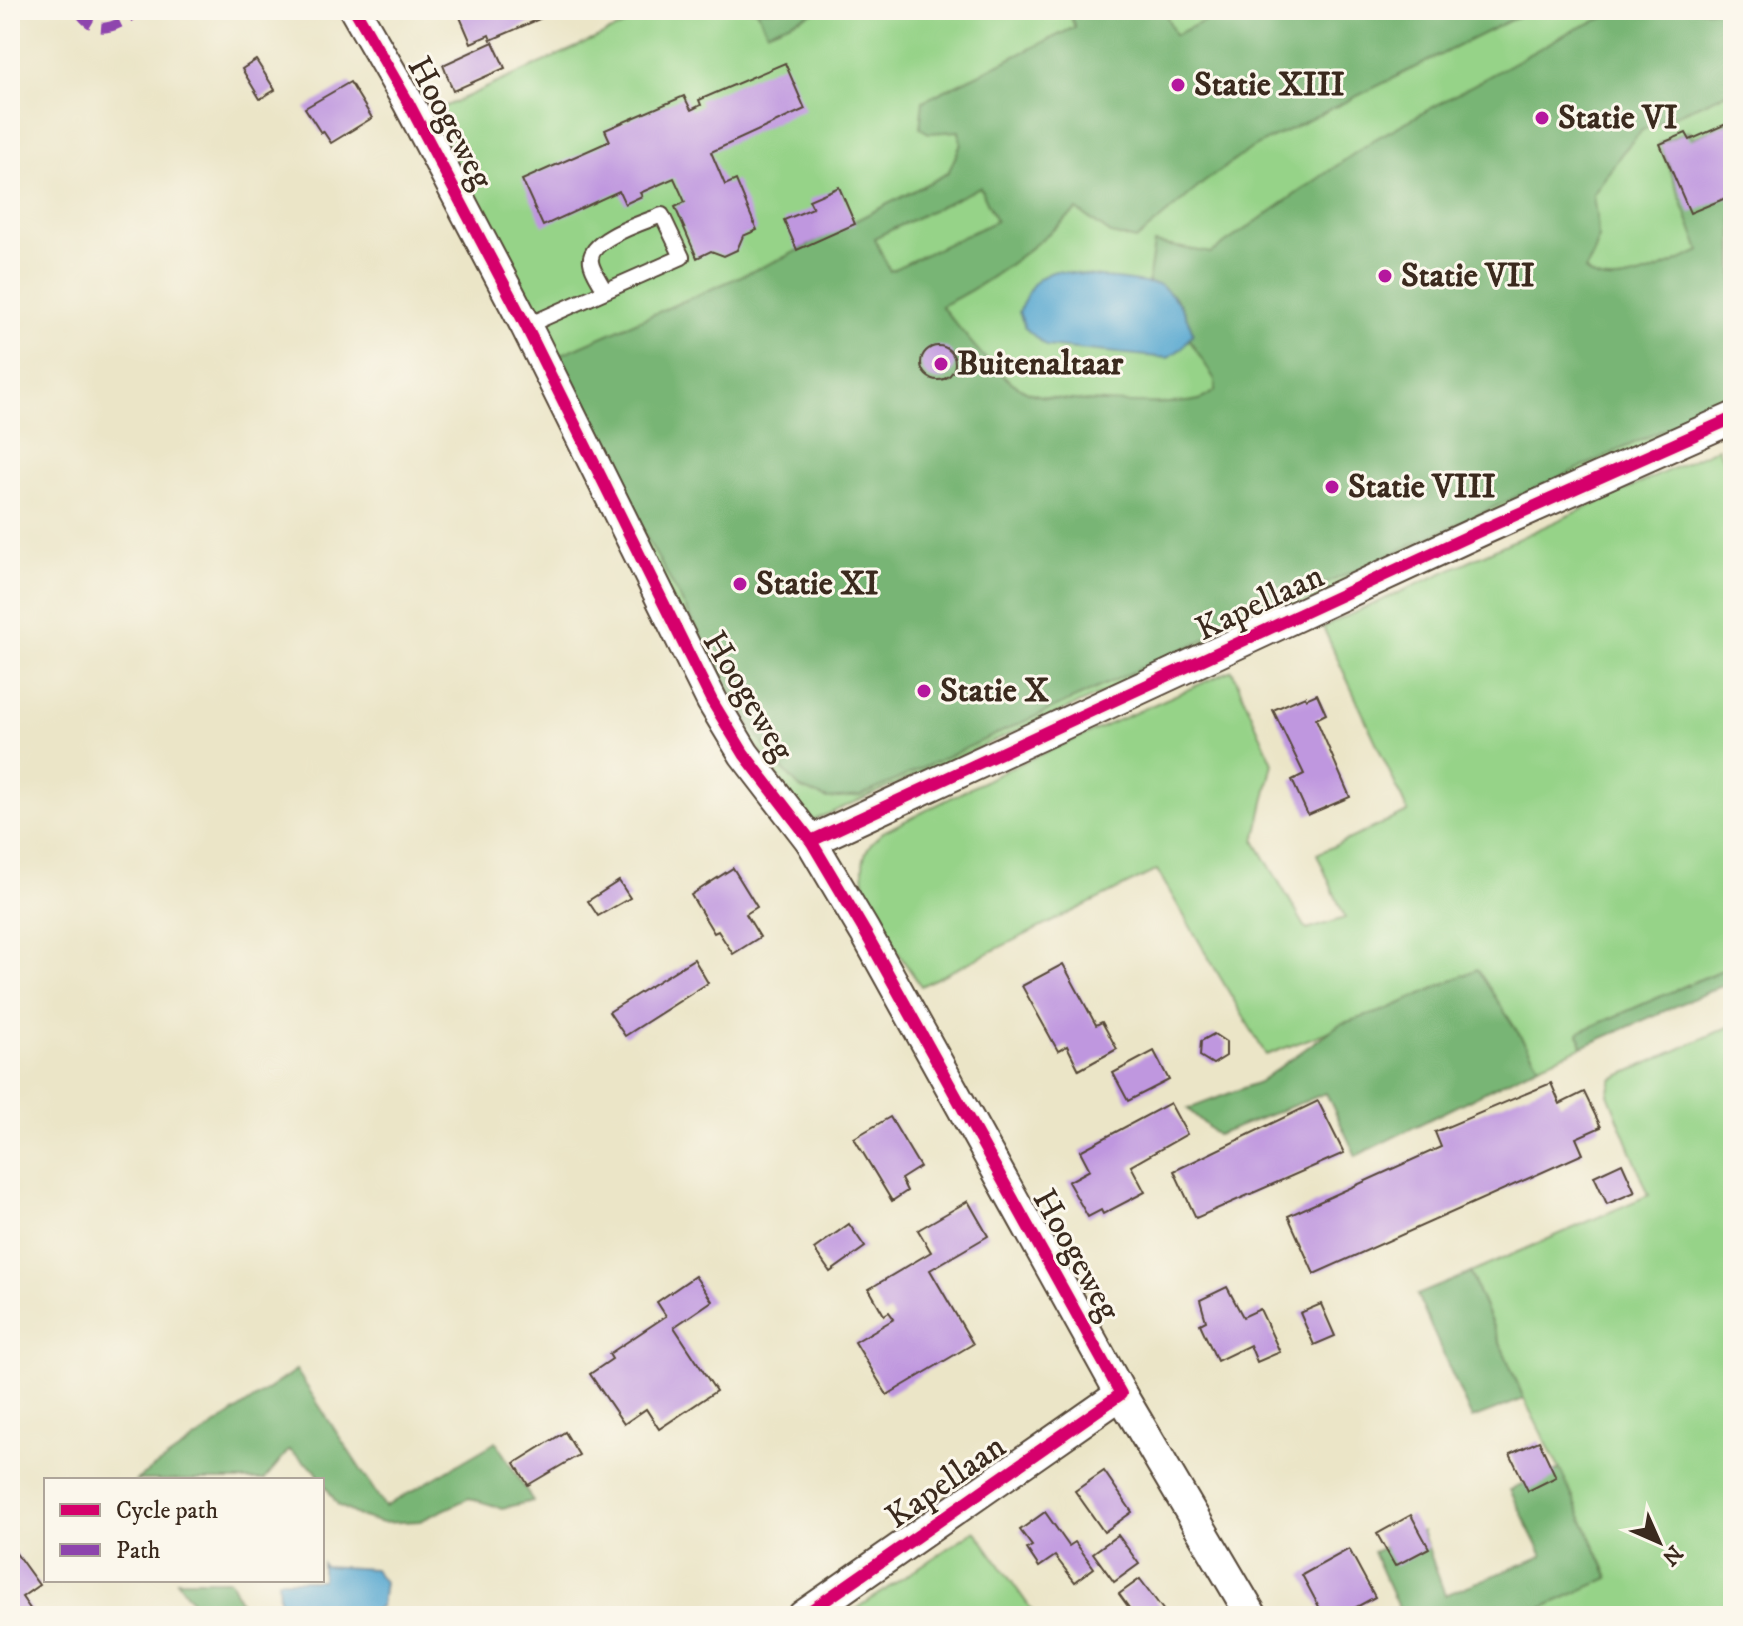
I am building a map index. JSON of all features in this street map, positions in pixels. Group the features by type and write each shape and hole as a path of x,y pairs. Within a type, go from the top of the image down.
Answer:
{"street":[{"name":"Hoogeweg","path":"355,10 408,102 526,326 712,701 744,754 811,841 865,932 1121,1394 1252,1616"},
{"name":"Kapellaan","path":"811,841 1458,541 1733,418"},
{"name":"Kapellaan","path":"803,1616 1121,1394"}],"lane":[{"path":"526,326 682,257 662,215 610,237 592,252 591,261 605,291"}],"green space":[{"path":"658,10 1733,10 1733,415 810,822 723,698 422,117"},
{"path":"757,10 820,10 767,32"},
{"path":"1067,10 1164,10 1175,35 1227,10 1531,10 1252,148 1203,183 1136,240 1111,234 1077,210 995,275 941,306 981,354 1004,376 1028,392 1061,399 1112,402 1164,403 1203,398 1215,391 1215,380 1189,339 1193,333 1186,316 1172,295 1148,283 1154,243 1211,253 1375,139 1571,31 1623,10 1733,10 1733,90 1642,130 1622,153 1593,195 1598,225 1597,242 1585,270 1595,277 1625,279 1700,251 1660,143 1689,131 1693,138 1733,121 1733,398 861,796 828,799 801,789 776,762 751,726 634,515 553,358 787,256 948,173 961,144 959,131 929,133 920,128 923,101 1075,27","holes":["980,187 996,221 890,271 874,238"]},
{"path":"1718,448 1733,481 1733,965 1579,1032 1582,1047 1539,1065 1477,970 1386,1010 1266,1055 1157,870 921,986 889,938 869,898 864,879 864,861 870,845 883,832 1012,767 1232,670 1273,763 1255,841 1307,930 1345,918 1317,854 1408,812 1323,627"},
{"path":"1733,965 1733,981 1582,1047 1579,1032"},
{"path":"1477,969 1539,1065 1356,1156 1326,1093 1217,1135 1188,1109 1259,1082 1340,1024 1386,1010"},
{"path":"1733,1025 1733,1616 1524,1616 1609,1577 1524,1399 1470,1273 1649,1195 1608,1094 1612,1079"},
{"path":"1470,1273 1524,1399 1472,1419 1417,1295"},
{"path":"296,1370 385,1507 496,1442 533,1501 502,1508 469,1498 420,1521 382,1523 338,1505 324,1484 324,1478 289,1450 266,1478 139,1478"},
{"path":"1560,1469 1609,1578 1524,1616 1402,1616 1373,1552 1422,1531 1445,1595 1543,1556 1510,1490"},
{"path":"975,1530 1036,1616 846,1616"},
{"path":"178,1582 231,1582 247,1616 202,1616"}],"water":[{"path":"1056,271 1160,285 1180,306 1193,333 1182,348 1168,358 1046,346 1025,328 1019,312 1032,286"},
{"path":"324,1566 374,1569 384,1582 381,1605 370,1616 280,1616 278,1582 324,1582"}],"building":[{"path":"457,10 560,10 491,40 489,35 471,43"},
{"path":"493,42 505,68 453,91 443,65"},
{"path":"256,60 275,90 260,99 242,69"},
{"path":"785,63 805,109 711,152 725,185 736,180 757,230 743,236 737,250 724,256 711,251 697,258 675,207 685,202 674,178 640,193 642,196 625,204 619,191 543,226 522,180 610,141 605,130 684,96 691,110 701,105 699,100"},
{"path":"350,82 372,118 331,143 305,108"},
{"path":"1733,121 1733,195 1690,213 1660,144 1686,133 1690,140"},
{"path":"839,187 855,224 797,250 784,220 813,208 809,200"},
{"name":"Buitenaltaar","path":"938,346 950,351 955,363 950,375 938,380 926,375 921,363 926,351"},
{"path":"1317,694 1326,714 1316,719 1350,797 1308,815 1292,780 1304,774 1273,710"},
{"path":"733,868 757,907 746,914 760,937 733,954 718,931 714,933 691,895"},
{"path":"619,881 630,898 598,916 588,901"},
{"path":"694,959 708,983 625,1036 609,1012"},
{"path":"1063,964 1096,1025 1102,1022 1117,1049 1079,1070 1067,1046 1058,1051 1022,986"},
{"path":"1214,1034 1226,1042 1226,1056 1213,1064 1200,1056 1201,1041"},
{"path":"1154,1051 1169,1080 1128,1101 1113,1073"},
{"path":"1551,1083 1560,1104 1584,1092 1601,1127 1576,1138 1583,1154 1314,1274 1288,1216 1441,1147 1435,1132"},
{"path":"1318,1101 1344,1153 1196,1218 1174,1171"},
{"path":"1170,1103 1187,1134 1131,1166 1145,1192 1103,1214 1101,1210 1088,1217 1068,1182 1090,1170 1080,1151"},
{"path":"890,1117 920,1167 901,1179 907,1191 892,1201 854,1138"},
{"path":"1622,1163 1635,1192 1607,1204 1594,1176"},
{"path":"968,1201 988,1236 930,1270 973,1344 887,1395 855,1342 894,1319 889,1312 884,1315 869,1289 931,1252 918,1230"},
{"path":"849,1224 865,1247 830,1272 814,1249"},
{"path":"695,1276 712,1301 674,1327 716,1391 659,1429 646,1409 624,1424 590,1374 612,1359 609,1354 666,1316 657,1302"},
{"path":"1227,1287 1243,1317 1260,1309 1280,1352 1257,1362 1250,1345 1217,1361 1200,1324 1206,1321 1200,1300"},
{"path":"1321,1304 1335,1336 1314,1345 1300,1313"},
{"path":"565,1432 579,1455 528,1485 515,1463"},
{"path":"1539,1441 1556,1477 1528,1491 1510,1454"},
{"path":"1104,1471 1132,1512 1104,1532 1075,1491"},
{"path":"1045,1512 1069,1546 1075,1542 1094,1568 1075,1582 1055,1556 1039,1567 1027,1549 1032,1546 1020,1530"},
{"path":"1411,1515 1429,1548 1395,1566 1377,1534"},
{"path":"1118,1535 1139,1564 1114,1582 1093,1553"},
{"path":"10,1545 39,1585 22,1597 35,1616 10,1616"},
{"path":"1349,1549 1375,1597 1340,1616 1324,1616 1302,1575"},
{"path":"1140,1579 1164,1611 1158,1616 1135,1616 1119,1594"}],"marked path":[{"path":"78,10 92,25 100,27 116,25 141,10"}],"cycle path":[{"path":"355,10 408,102 526,326 712,701 744,754 811,841 865,932 1121,1394 803,1616"},
{"path":"811,841 1484,529 1733,418"}],"place":[{"name":"Statie XIII","path":"1178,85"},
{"name":"Statie VI","path":"1542,118"},
{"name":"Statie VII","path":"1385,276"},
{"name":"Buitenaltaar","path":"941,364"},
{"name":"Statie VIII","path":"1332,487"},
{"name":"Statie XI","path":"740,584"},
{"name":"Statie X","path":"924,691"}]}
